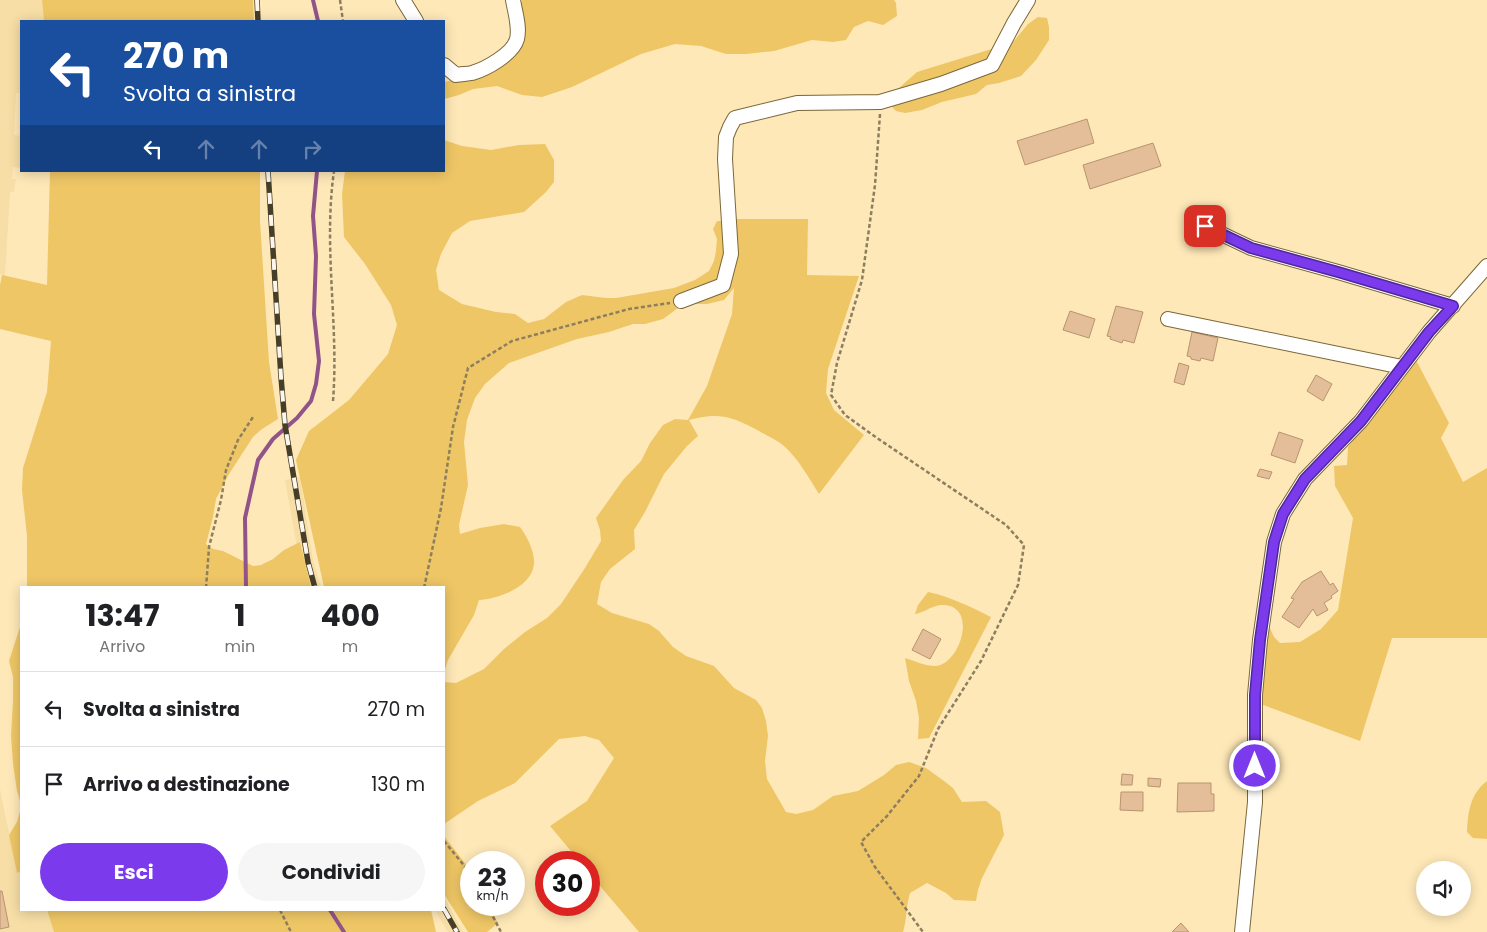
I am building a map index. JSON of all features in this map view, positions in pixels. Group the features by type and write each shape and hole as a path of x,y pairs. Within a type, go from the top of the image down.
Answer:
{"street":[{"path":"403,0 415,20"},
{"path":"445,66 456,75 472,72 495,62 511,50 517,40 518,29 513,0"},
{"path":"681,301 723,285 732,254 725,159 726,137 735,118 797,103 880,102 941,84 992,65 1028,0"},
{"path":"1205,226 1251,248 1453,306"},
{"path":"1242,932 1255,802 1255,695 1260,640 1274,542 1283,514 1305,479 1361,421 1429,332 1487,266"},
{"path":"1168,319 1402,367"}],"path":[{"path":"340,0 343,20"},
{"path":"880,102 875,185 862,280 837,363 831,395 845,415 1006,525 1024,545 1018,585 980,661 938,729 918,776 887,816 862,842 876,867 923,932"},
{"path":"333,401 335,370 329,226 334,172"},
{"path":"424,586 441,508 452,427 468,368 512,341 628,308 681,301"},
{"path":"206,586 209,548 221,500 226,470 238,440 253,417"},
{"path":"445,843 460,861"},
{"path":"280,911 291,932"},
{"path":"492,916 500,932"}],"shaded area":[{"path":"0,0 42,0 44,20 20,20 20,93 16,93 14,135 20,136 20,168 13,167 12,179 16,179 14,192 10,192 5,276 0,274"},
{"path":"42,0 253,0 254,20 44,20"},
{"path":"522,0 894,0 896,3 897,16 883,25 868,21 854,27 846,40 833,42 812,40 774,51 746,54 726,54 701,46 675,44 641,54 572,87 542,97 522,95 497,86 473,89 445,99 445,82 475,75 510,55"},
{"path":"1038,17 1047,18 1049,40 1036,60 1021,76 987,85 976,94 942,102 922,110 905,113 896,111 889,104 890,96 917,72 998,47 1008,48 1028,24"},
{"path":"445,140 462,146 491,150 519,145 545,144 554,160 554,182 546,192 524,212 470,221 452,233 441,254 436,270 439,290 462,304 496,312 515,314 528,323 544,319 566,302 582,295 616,298 674,288 695,280 709,271 714,261 717,239 713,229 717,221 731,219 808,219 807,275 859,276 828,369 826,393 834,410 864,435 819,494 804,469 785,447 776,440 741,422 725,417 709,416 689,420 698,436 687,446 664,474 634,530 635,549 610,569 601,582 597,604 612,613 649,624 659,631 673,647 686,656 714,666 734,688 756,700 762,708 766,721 768,736 765,761 767,779 786,812 796,814 813,810 833,796 858,791 896,765 909,762 926,768 944,781 953,788 962,802 986,801 1000,812 1004,835 982,878 976,901 954,900 946,893 927,883 910,893 903,932 639,932 600,886 600,851 571,851 550,826 587,801 614,758 599,740 585,736 559,739 515,783 478,801 445,823 445,682 456,683 484,669 504,649 525,632 547,618 561,604 601,541 596,518 623,480 641,461 650,443 663,425 675,419 688,420 707,386 732,314 734,288 724,300 678,308 663,319 645,324 633,324 609,332 577,339 509,363 485,384 475,398 467,420 464,442 468,485 459,525 460,534 504,524 520,527 530,544 534,564 532,572 521,585 504,594 479,600 474,615 448,660 445,670 445,586 324,586 296,460 309,431 349,400 388,354 397,325 391,305 365,264 344,237 342,194 345,172 445,172"},
{"path":"50,172 260,172 260,221 269,362 278,419 253,437 229,474 216,499 206,544 213,549 223,551 253,566 261,565 273,559 284,550 300,542 311,586 27,586 27,536 22,490 23,468 47,392 51,341 0,329 0,285 2,275 47,285"},
{"path":"1416,360 1449,423 1441,438 1463,482 1487,468 1487,638 1392,638 1360,741 1258,703 1267,622 1274,637 1280,643 1300,642 1321,629 1338,610 1353,518 1335,486 1334,466 1347,465 1348,447"},
{"path":"300,477 313,560 321,586 307,586 300,564 285,480"},
{"path":"928,592 953,599 991,617 929,738 918,739 919,718 905,658 931,666 944,663 958,647 963,625 961,615 955,608 944,605 915,614 918,605"},
{"path":"20,627 20,801 13,764 11,736 13,677 9,661"},
{"path":"1487,781 1487,839 1473,838 1467,832 1469,811 1473,798"},
{"path":"0,789 17,872 20,871 20,911 47,911 54,932 0,932"},
{"path":"20,812 20,872 17,873 9,835 17,822"},
{"path":"445,837 460,857 460,916 494,916 498,923 487,932 468,932 445,896"},
{"path":"445,899 463,932 448,932 436,911 445,911"},
{"path":"47,911 431,911 436,932 54,932"}],"building":[{"path":"1087,119 1094,143 1025,165 1017,141"},
{"path":"1153,143 1161,166 1090,189 1083,165"},
{"path":"1116,306 1143,312 1134,343 1123,340 1122,343 1107,336"},
{"path":"1070,311 1095,319 1089,338 1063,330"},
{"path":"1192,332 1218,338 1213,361 1201,358 1200,361 1187,356"},
{"path":"1179,363 1189,366 1184,385 1174,382"},
{"path":"1316,375 1332,384 1323,401 1307,391"},
{"path":"1279,432 1303,440 1295,463 1271,455"},
{"path":"1260,469 1272,472 1269,479 1257,476"},
{"path":"1321,571 1330,585 1333,583 1338,591 1324,603 1328,610 1317,616 1313,609 1299,628 1282,617 1294,599 1291,598 1302,582"},
{"path":"923,629 941,639 930,659 912,650"},
{"path":"1122,774 1133,775 1132,785 1121,785"},
{"path":"1148,778 1161,779 1160,787 1148,786"},
{"path":"1178,783 1211,783 1211,794 1214,794 1214,811 1177,812"},
{"path":"1121,792 1143,792 1143,811 1120,810"},
{"path":"0,891 2,891 9,927 0,929"},
{"path":"1181,923 1189,932 1172,932"}],"waterway":[{"path":"313,0 318,20"},
{"path":"246,586 245,518 258,460 273,439 297,418 311,401 316,384 319,361 314,314 316,256 313,216 317,172"},
{"path":"331,911 344,932"}],"railway":[{"path":"257,0 258,20"},
{"path":"268,172 285,425 308,562 314,586"},
{"path":"445,911 457,932"}],"route":[{"path":"1205,226 1251,248 1453,306 1429,332 1361,421 1305,479 1283,514 1274,542 1260,640 1255,695 1255,766"}]}
